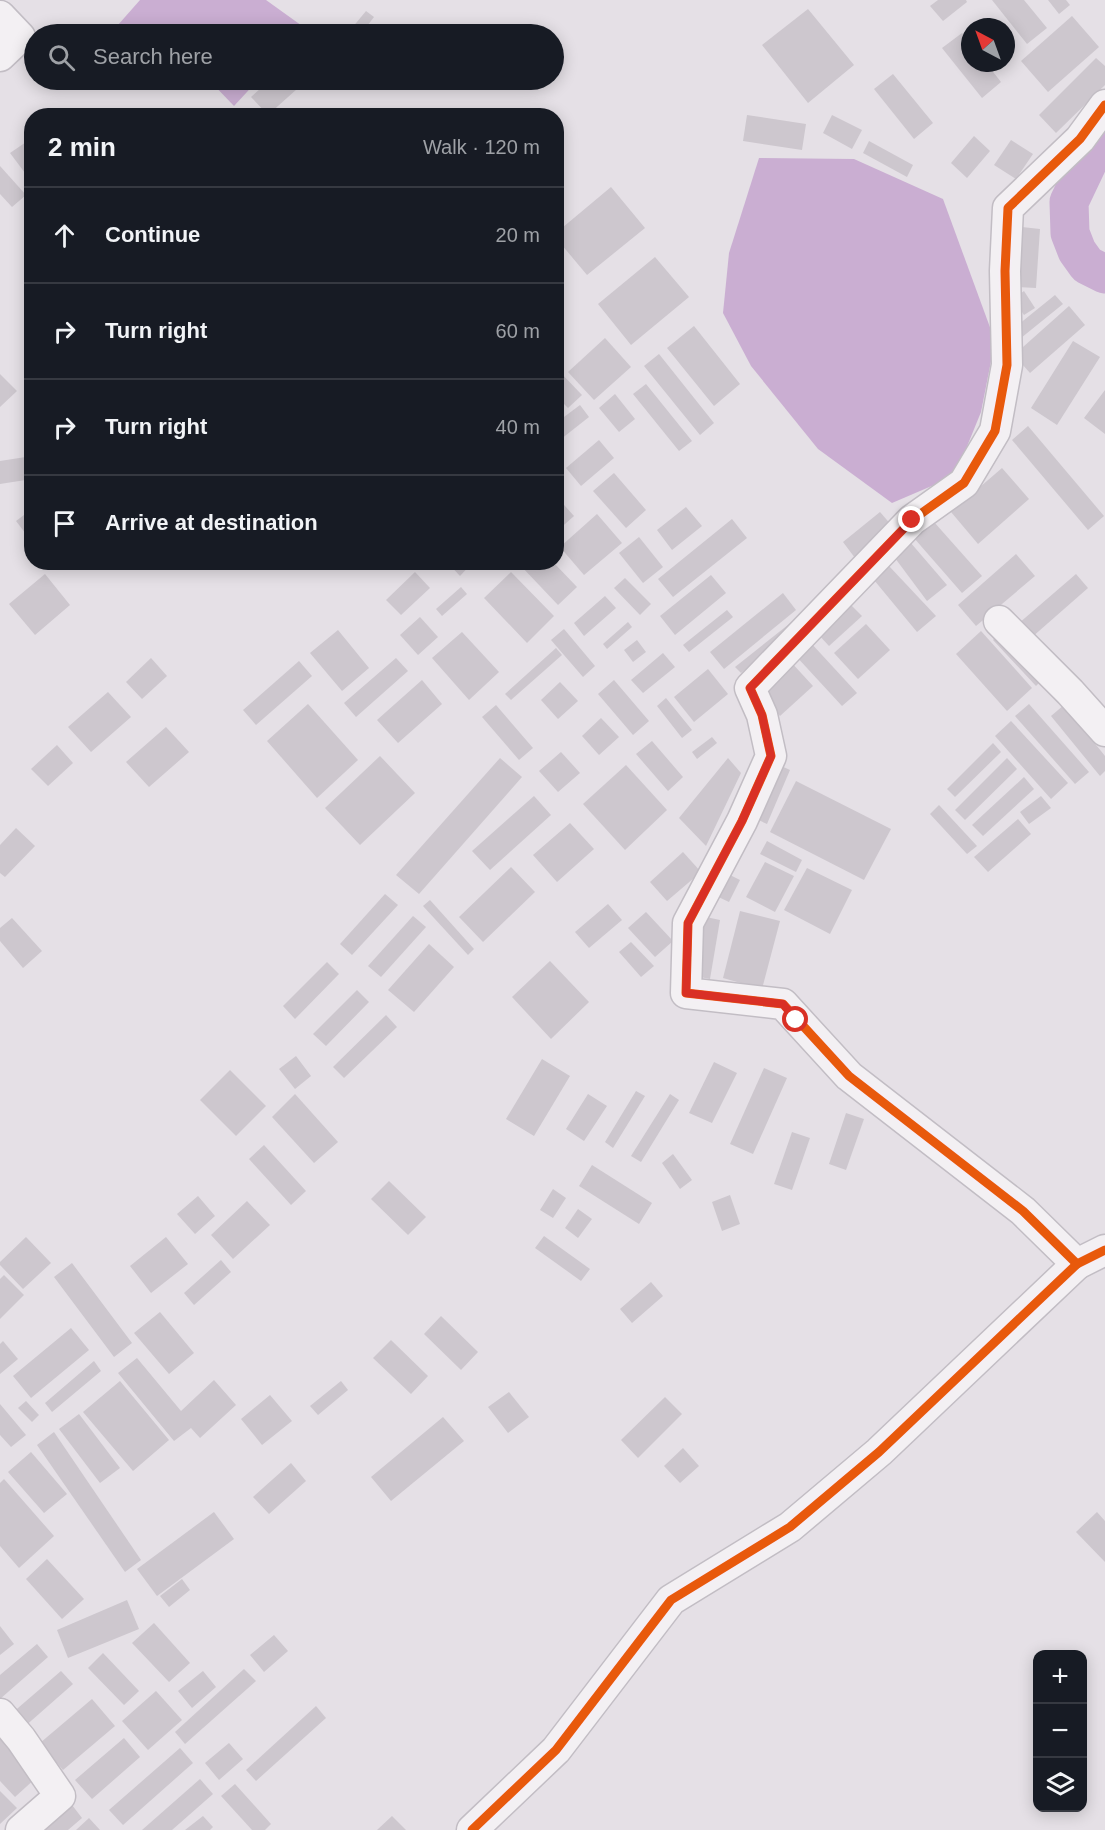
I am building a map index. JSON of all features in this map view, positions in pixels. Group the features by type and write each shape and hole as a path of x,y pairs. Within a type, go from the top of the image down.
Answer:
{"street":[{"path":"0,16 20,37 0,56"},
{"path":"1077,1264 1023,1211 849,1076 783,1004 686,993 688,923 742,821 771,756 762,715 750,688 912,520 964,483 995,431 1007,365 1005,271 1008,208 1080,140 1105,105"},
{"path":"999,621 1070,692 1105,731"},
{"path":"472,1830 556,1750 671,1600 790,1527 879,1452 1077,1264 1105,1250"},
{"path":"0,1714 21,1739 60,1796 21,1830"}],"shaded area":[{"path":"140,0 266,0 299,24 119,24"},
{"path":"219,90 249,90 234,106"},
{"path":"759,158 854,159 943,199 995,341 981,412 955,476 892,503 818,449 751,366 723,313 729,253"}],"building":[{"path":"938,0 966,0 967,2 943,21 930,6"},
{"path":"992,0 1024,0 1047,28 1027,44 1015,29 1015,18 1006,18"},
{"path":"1048,0 1066,0 1070,5 1059,14"},
{"path":"808,9 854,65 808,103 762,45"},
{"path":"366,11 374,17 369,24 355,24"},
{"path":"1072,16 1099,47 1048,92 1021,61"},
{"path":"961,34 961,72 942,48"},
{"path":"1096,58 1105,66 1105,85 1056,133 1039,115"},
{"path":"961,72 993,72 1001,82 982,98"},
{"path":"893,74 933,123 914,139 874,89"},
{"path":"259,90 296,90 276,108 261,108 251,97"},
{"path":"747,115 806,124 802,150 743,141"},
{"path":"832,115 862,130 852,149 823,133"},
{"path":"974,136 990,151 967,178 951,163"},
{"path":"1011,140 1033,154 1016,179 994,165"},
{"path":"869,141 913,165 907,177 863,153"},
{"path":"24,143 24,172 10,153"},
{"path":"0,166 24,193 24,197 12,207 0,194"},
{"path":"611,187 645,228 587,275 564,248 564,226"},
{"path":"1022,227 1040,229 1036,288 1017,287"},
{"path":"655,257 689,297 631,345 598,304"},
{"path":"1024,291 1035,308 1024,315 1013,299"},
{"path":"1055,295 1063,304 1021,338 1013,329"},
{"path":"1069,306 1085,325 1030,373 1014,355"},
{"path":"694,326 740,384 714,406 667,348"},
{"path":"605,338 631,367 594,400 568,372"},
{"path":"1073,341 1100,357 1057,425 1031,408"},
{"path":"659,354 714,423 700,435 644,366"},
{"path":"0,374 17,391 0,407"},
{"path":"564,376 582,395 568,408 564,404"},
{"path":"646,384 692,441 679,451 633,394"},
{"path":"1105,390 1105,434 1084,418"},
{"path":"615,394 635,419 619,432 599,408"},
{"path":"580,405 589,417 564,437 564,417"},
{"path":"1028,426 1104,516 1088,530 1012,440"},
{"path":"599,440 614,458 581,486 566,468"},
{"path":"24,457 24,480 0,484 0,461"},
{"path":"1002,468 1029,499 978,544 951,512"},
{"path":"614,473 646,510 626,528 593,491"},
{"path":"564,505 574,516 564,525"},
{"path":"686,507 702,526 672,550 657,530"},
{"path":"880,512 893,527 855,558 843,542"},
{"path":"926,513 982,576 962,593 907,530"},
{"path":"597,514 622,543 584,575 564,552 564,543"},
{"path":"24,515 24,532 16,521"},
{"path":"732,519 747,538 673,597 658,579"},
{"path":"639,537 663,567 643,583 619,553"},
{"path":"910,542 947,585 927,601 892,554"},
{"path":"1016,554 1035,576 976,626 958,605"},
{"path":"889,566 936,616 917,632 874,580"},
{"path":"454,570 466,570 460,576"},
{"path":"525,570 561,570 577,587 558,605"},
{"path":"415,572 430,588 401,615 386,600"},
{"path":"511,572 554,616 527,643 484,598"},
{"path":"45,574 70,605 35,635 9,604"},
{"path":"1076,574 1088,588 1031,638 1018,624"},
{"path":"711,575 726,593 675,635 660,616"},
{"path":"625,578 651,604 640,615 614,588"},
{"path":"461,587 467,594 442,616 436,609"},
{"path":"783,593 796,610 724,669 710,652"},
{"path":"605,596 616,608 584,636 574,623"},
{"path":"849,603 862,616 829,646 817,633"},
{"path":"727,610 733,617 689,652 683,645"},
{"path":"803,613 807,619 741,673 735,667"},
{"path":"420,617 438,637 418,655 400,635"},
{"path":"628,622 632,627 607,649 603,644"},
{"path":"866,624 890,650 858,679 834,653"},
{"path":"564,629 595,666 583,677 551,640"},
{"path":"338,630 369,668 342,691 310,653"},
{"path":"981,631 1032,688 1007,711 956,654"},
{"path":"462,632 499,672 469,700 432,658"},
{"path":"998,635 1042,680 1036,686 993,640"},
{"path":"637,640 646,652 633,662 624,650"},
{"path":"810,642 857,693 842,706 795,655"},
{"path":"556,648 562,655 511,700 505,694"},
{"path":"663,653 675,667 643,693 631,680"},
{"path":"151,658 167,676 142,699 126,682"},
{"path":"396,658 408,671 356,717 344,703"},
{"path":"299,661 312,676 256,725 243,710"},
{"path":"790,661 813,686 780,716 757,692"},
{"path":"708,669 728,694 694,722 674,697"},
{"path":"422,680 442,704 398,743 377,720"},
{"path":"614,680 649,721 633,735 598,694"},
{"path":"560,682 578,701 558,719 541,700"},
{"path":"108,692 131,717 91,752 68,727"},
{"path":"666,698 692,730 682,738 657,706"},
{"path":"308,704 358,760 317,798 267,741"},
{"path":"1029,704 1089,772 1075,784 1015,716"},
{"path":"496,705 533,748 519,760 482,717"},
{"path":"1064,705 1105,756 1105,771 1100,776 1051,716"},
{"path":"601,718 619,737 599,755 582,736"},
{"path":"1011,721 1068,783 1051,799 995,736"},
{"path":"166,727 189,752 149,787 126,762"},
{"path":"712,737 717,743 697,759 692,752"},
{"path":"652,741 683,777 668,791 636,754"},
{"path":"993,743 1001,752 955,797 947,789"},
{"path":"57,745 73,763 48,786 31,769"},
{"path":"561,752 580,773 558,792 539,771"},
{"path":"380,756 415,793 360,845 325,808"},
{"path":"500,758 522,777 419,894 396,875"},
{"path":"728,758 741,773 706,846 679,818"},
{"path":"1007,758 1017,769 965,820 955,810"},
{"path":"777,764 790,770 767,824 754,818"},
{"path":"626,765 667,810 625,850 583,804"},
{"path":"1024,777 1034,789 983,836 972,825"},
{"path":"796,781 891,829 864,880 770,832"},
{"path":"534,796 551,815 490,870 472,851"},
{"path":"1041,796 1051,808 1029,824 1020,812"},
{"path":"939,805 977,846 967,854 930,814"},
{"path":"1018,819 1031,834 988,872 974,857"},
{"path":"570,823 594,849 557,882 533,855"},
{"path":"16,828 35,846 5,877 0,873 0,845"},
{"path":"767,841 802,860 796,872 760,854"},
{"path":"683,852 701,872 667,901 650,882"},
{"path":"765,862 794,876 775,912 746,897"},
{"path":"511,867 535,892 483,942 459,917"},
{"path":"807,868 852,890 830,934 784,910"},
{"path":"722,871 740,880 729,902 712,894"},
{"path":"385,894 398,905 352,955 340,944"},
{"path":"430,900 474,949 468,955 423,906"},
{"path":"608,904 622,920 589,948 575,932"},
{"path":"740,911 780,921 762,989 723,978"},
{"path":"646,912 673,941 655,957 628,928"},
{"path":"413,916 426,927 381,977 368,966"},
{"path":"706,917 720,920 710,979 695,976"},
{"path":"12,918 42,951 23,968 0,941 0,928"},
{"path":"631,942 654,966 641,977 619,952"},
{"path":"429,944 454,967 414,1012 388,990"},
{"path":"550,961 589,1002 551,1039 512,997"},
{"path":"327,962 339,974 295,1019 283,1006"},
{"path":"357,990 369,1002 326,1046 313,1034"},
{"path":"386,1015 397,1027 344,1078 333,1067"},
{"path":"296,1056 311,1076 295,1089 279,1069"},
{"path":"542,1059 570,1076 534,1136 506,1119"},
{"path":"714,1062 737,1073 712,1123 689,1113"},
{"path":"764,1068 787,1078 753,1154 730,1144"},
{"path":"230,1070 266,1106 236,1136 200,1100"},
{"path":"636,1091 645,1096 613,1148 605,1142"},
{"path":"295,1094 338,1142 314,1163 272,1117"},
{"path":"588,1094 607,1106 584,1141 566,1129"},
{"path":"670,1094 679,1100 641,1162 631,1156"},
{"path":"846,1113 864,1119 846,1170 829,1164"},
{"path":"792,1132 810,1138 792,1190 774,1184"},
{"path":"264,1145 306,1191 291,1205 249,1159"},
{"path":"673,1154 692,1180 680,1189 662,1163"},
{"path":"592,1165 652,1203 639,1224 579,1186"},
{"path":"389,1181 426,1217 408,1235 371,1199"},
{"path":"553,1189 566,1198 553,1218 540,1210"},
{"path":"730,1195 740,1224 722,1231 712,1202"},
{"path":"198,1196 215,1216 195,1234 177,1214"},
{"path":"247,1201 270,1225 233,1259 211,1235"},
{"path":"578,1209 592,1219 578,1238 565,1228"},
{"path":"544,1236 590,1269 581,1281 535,1248"},
{"path":"26,1237 51,1263 23,1289 0,1265 0,1262"},
{"path":"166,1237 188,1264 151,1293 130,1266"},
{"path":"221,1260 231,1272 194,1305 184,1293"},
{"path":"72,1263 132,1343 114,1357 54,1277"},
{"path":"4,1275 24,1295 0,1319 0,1279"},
{"path":"651,1282 663,1296 632,1323 620,1309"},
{"path":"160,1312 194,1353 169,1374 134,1333"},
{"path":"441,1316 478,1352 461,1370 424,1334"},
{"path":"71,1328 89,1350 31,1398 13,1376"},
{"path":"391,1340 428,1376 411,1394 373,1358"},
{"path":"3,1341 18,1359 0,1374 0,1344"},
{"path":"137,1358 181,1411 214,1380 236,1405 200,1438 191,1428 174,1441 118,1373"},
{"path":"94,1361 101,1371 52,1412 45,1403"},
{"path":"120,1381 169,1440 133,1471 83,1412"},
{"path":"341,1381 348,1390 318,1415 310,1406"},
{"path":"509,1392 529,1417 508,1433 488,1407"},
{"path":"270,1395 292,1421 262,1445 241,1419"},
{"path":"665,1397 682,1414 638,1458 621,1440"},
{"path":"26,1401 39,1415 32,1422 18,1408"},
{"path":"0,1404 26,1435 11,1447 0,1435"},
{"path":"79,1414 120,1468 100,1483 59,1429"},
{"path":"443,1417 464,1441 391,1501 371,1477"},
{"path":"54,1432 141,1560 125,1572 37,1445"},
{"path":"683,1448 699,1466 680,1483 664,1466"},
{"path":"31,1452 67,1494 44,1513 8,1472"},
{"path":"291,1463 306,1481 269,1514 253,1497"},
{"path":"4,1479 54,1536 19,1568 0,1546 0,1483"},
{"path":"214,1512 234,1539 157,1596 137,1569"},
{"path":"1097,1512 1105,1521 1105,1562 1076,1532"},
{"path":"47,1559 84,1599 62,1619 26,1579"},
{"path":"182,1579 190,1590 169,1607 160,1596"},
{"path":"127,1600 139,1629 68,1658 57,1630"},
{"path":"154,1623 190,1663 169,1682 132,1643"},
{"path":"0,1626 14,1644 0,1655"},
{"path":"274,1635 288,1651 264,1672 250,1655"},
{"path":"37,1644 48,1657 0,1699 0,1675"},
{"path":"103,1653 139,1691 124,1705 88,1668"},
{"path":"244,1669 256,1681 185,1744 175,1732"},
{"path":"61,1671 73,1684 23,1728 11,1714"},
{"path":"203,1671 216,1687 192,1708 178,1691"},
{"path":"156,1691 182,1720 148,1750 122,1721"},
{"path":"92,1699 115,1726 63,1770 40,1743"},
{"path":"316,1706 326,1718 256,1781 246,1770"},
{"path":"124,1738 140,1757 92,1799 75,1780"},
{"path":"0,1739 37,1777 15,1797 0,1781"},
{"path":"229,1743 243,1759 219,1780 205,1763"},
{"path":"180,1748 193,1763 123,1825 109,1810"},
{"path":"200,1779 213,1794 172,1830 142,1830"},
{"path":"235,1784 271,1824 265,1830 252,1830 221,1796"},
{"path":"0,1791 17,1808 0,1824"},
{"path":"72,1805 82,1818 68,1830 42,1830"},
{"path":"203,1816 213,1827 210,1830 185,1830"},
{"path":"392,1816 406,1830 377,1830"},
{"path":"89,1818 100,1830 76,1830"}],"waterway":[{"path":"1105,133 1099,139 1069,202 1070,233 1077,251 1087,265 1105,274"}],"cycle path":[{"path":"1105,105 1080,139 1008,208 1005,271 1007,365 995,431 964,483 912,520 750,688 762,715 771,756 742,821 688,923 686,993 783,1004 849,1076 1023,1211 1077,1264 1105,1250"},
{"path":"472,1830 556,1750 671,1600 790,1527 879,1452 1077,1264"}],"route":[{"path":"796,1020 783,1004 686,993 688,923 742,821 771,756 762,715 750,688 912,520"}]}
